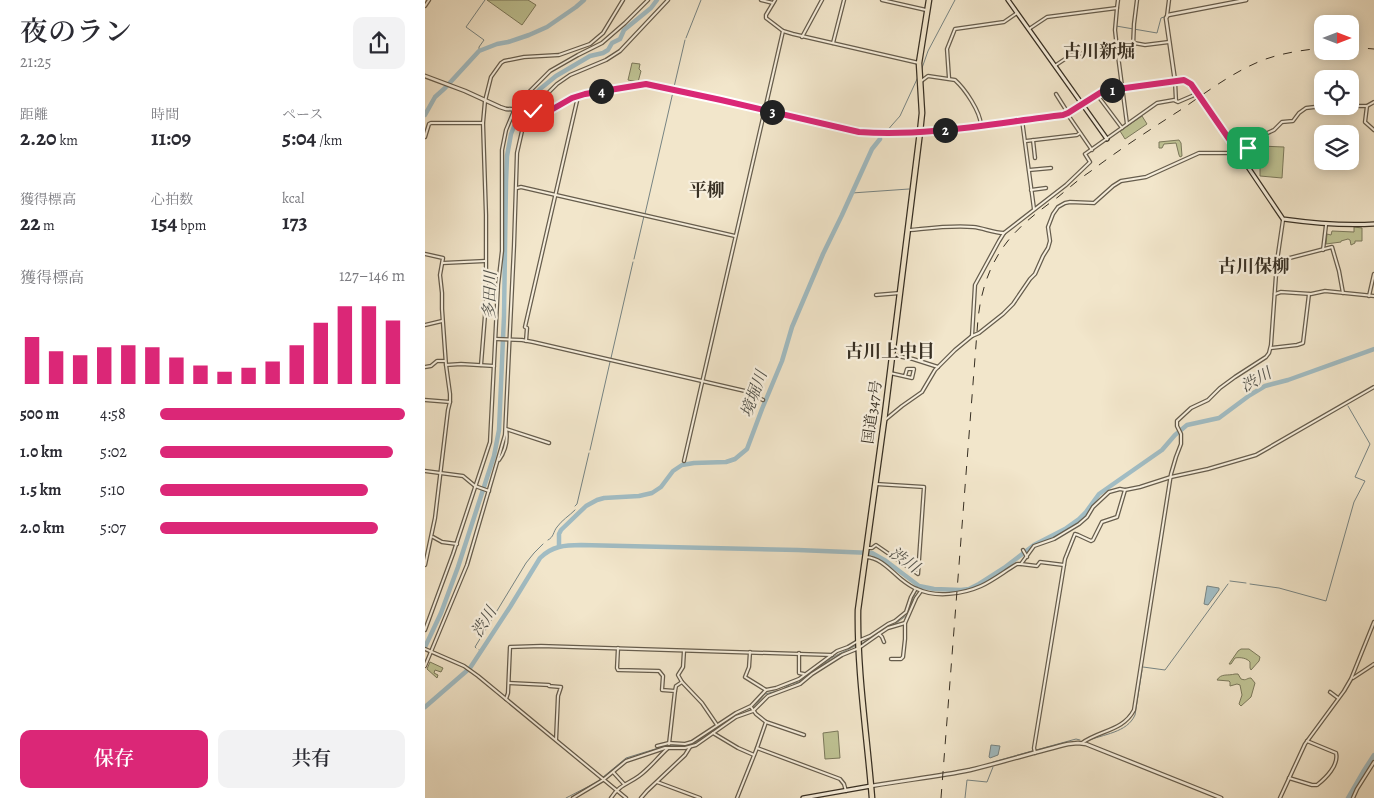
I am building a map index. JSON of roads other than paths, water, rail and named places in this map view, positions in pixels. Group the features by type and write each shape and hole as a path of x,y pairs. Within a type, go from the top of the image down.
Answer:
{"highway":[{"name":"国道347号","path":"872,798 859,644 859,610 920,132 922,113 919,65 929,0"}],"main road":[{"path":"1008,0 1107,139"},
{"path":"1082,104 1103,91 1187,81 1191,84 1283,219 1362,225 1374,224"},
{"path":"803,798 871,786"}],"street":[{"path":"425,6 429,0"},
{"path":"481,365 485,310 483,124 485,101 491,78 501,63 524,56 559,55 590,44 603,33 623,0"},
{"path":"425,630 457,544 491,437 501,251 502,150 506,130 522,99 550,71 603,43 648,0"},
{"path":"425,666 467,565 506,429 517,188 516,168 519,141 525,124 537,104 557,84 570,75 606,60 620,51 668,0"},
{"path":"761,0 774,1 765,18 783,31 919,65"},
{"path":"803,37 822,0"},
{"path":"833,44 844,0"},
{"path":"882,0 928,11"},
{"path":"1118,0 1115,30 1127,124"},
{"path":"1134,44 1133,29 1137,0"},
{"path":"1169,0 1167,16 1176,101"},
{"path":"1167,16 1246,0"},
{"path":"1029,29 1047,17 1117,8"},
{"path":"949,78 947,49 955,29 1005,22 1017,13"},
{"path":"684,461 783,31"},
{"path":"1055,66 1071,54 1133,47 1134,44 1169,42"},
{"path":"425,76 500,107 541,112 551,110 577,96 646,84 859,132 920,132 1022,120 1068,114 1082,104"},
{"path":"920,80 928,76 955,80 979,114 981,125"},
{"path":"972,336 975,285 1004,233 1091,162 1085,154 1160,102 1178,102 1197,93"},
{"path":"1056,94 1092,150"},
{"path":"1097,94 1122,128"},
{"path":"526,340 527,328 525,327 577,96"},
{"path":"1359,106 1367,106 1374,102"},
{"path":"1367,106 1365,122 1374,130"},
{"path":"884,421 922,392 938,367 972,336 1012,306 1035,274 1050,241 1049,222 1061,205 1070,202 1094,203 1121,181 1146,177 1199,153 1238,152 1238,150 1248,148 1261,136 1274,130 1282,122 1293,121 1306,108 1314,107"},
{"path":"1022,120 1034,209"},
{"path":"425,137 431,123 483,124"},
{"path":"1025,141 1077,135 1080,133"},
{"path":"1033,140 1035,158"},
{"path":"1029,170 1051,168"},
{"path":"517,188 521,187 555,194 735,236"},
{"path":"1031,190 1046,188"},
{"path":"1082,743 1124,723 1130,718 1134,710 1171,477 1181,444 1181,434 1177,421 1191,408 1208,400 1235,376 1266,357 1269,353 1271,348 1277,261 1283,219"},
{"path":"1323,250 1326,223"},
{"path":"907,230 975,227 1004,233"},
{"path":"1277,261 1332,247 1343,293"},
{"path":"425,254 443,258 441,275 445,365 449,379 450,402 435,518 425,565"},
{"path":"442,263 485,261"},
{"path":"1369,296 1374,274"},
{"path":"1275,294 1281,292 1309,294 1325,291 1374,296"},
{"path":"877,296 900,294"},
{"path":"1271,348 1303,343 1309,294"},
{"path":"425,325 443,321"},
{"path":"496,339 526,340 745,391 763,400"},
{"path":"892,355 938,367"},
{"path":"425,367 431,366 437,361 445,361"},
{"path":"445,365 494,366"},
{"path":"890,373 913,378 914,368 907,370 905,376"},
{"path":"1021,564 1034,546 1055,539 1079,524 1109,492 1120,489 1125,490 1256,455 1374,387"},
{"path":"425,400 450,402"},
{"path":"506,429 549,442"},
{"path":"425,471 463,476 475,486 488,491"},
{"path":"867,549 876,545 918,574 924,488 875,484"},
{"path":"1035,752 1034,748 1063,565 1075,534 1091,541 1102,522 1117,517 1125,490"},
{"path":"432,537 442,542 457,544"},
{"path":"1023,550 1027,557"},
{"path":"866,556 877,559 918,590 938,594 969,590 982,585 1017,564 1037,566 1040,562 1063,565"},
{"path":"891,659 901,659 903,657 905,623 918,590"},
{"path":"657,746 692,742 752,709 768,696 800,684 812,674 900,618 906,612 911,597 918,590"},
{"path":"1280,798 1301,751 1351,679 1374,622"},
{"path":"751,652 745,677 768,690 799,679 837,651 859,644 889,628 905,623"},
{"path":"879,634 884,642"},
{"path":"506,699 509,683 510,647 541,646 832,654"},
{"path":"618,648 617,669 659,671 663,676 662,690 675,691"},
{"path":"425,649 473,672 626,798"},
{"path":"684,650 683,667 677,675 702,703 717,725"},
{"path":"799,653 799,673 805,674"},
{"path":"1351,679 1374,664"},
{"path":"611,798 616,790 624,784 639,777 669,745 676,686 682,682"},
{"path":"509,683 561,687 557,702 556,740"},
{"path":"641,798 690,748 736,712 752,709 766,690"},
{"path":"1330,692 1339,698"},
{"path":"752,709 759,718 804,735"},
{"path":"737,798 767,722"},
{"path":"713,731 738,748 754,755"},
{"path":"1289,778 1317,785 1334,767 1337,758 1335,753 1307,741"},
{"path":"871,786 969,770 1035,752 1073,743 1082,743 1221,798"},
{"path":"573,798 613,772 626,761 669,745 690,748"},
{"path":"757,748 840,779 846,791"},
{"path":"1353,798 1374,762"},
{"path":"613,772 624,784"},
{"path":"657,782 700,798"}],"water":[{"path":"1207,586 1219,588 1208,605 1204,604"},
{"path":"991,745 1000,746 998,755 990,758 989,757"}],"waterway":[{"path":"479,51 479,47 484,40 466,27 485,0"},
{"path":"425,115 435,97 479,51 529,35 547,27 584,0"},
{"name":"多田川","path":"425,647 441,613 458,567 494,456 499,430 504,316 507,156 511,134 517,119 540,89 556,76 590,56 608,50 612,43 620,39 624,30 651,8 657,0"},
{"path":"686,38 701,0"},
{"path":"921,71 928,51 955,0"},
{"path":"1116,26 1157,33 1161,18 1164,17"},
{"path":"674,87 685,40"},
{"path":"880,139 900,116 918,77"},
{"path":"645,214 673,92"},
{"name":"境堀川","path":"559,546 561,530 586,506 597,500 652,493 661,487 673,471 682,465 726,462 735,459 747,449 782,361 792,327 823,254 872,149 880,139"},
{"path":"852,193 909,189"},
{"path":"634,259 644,216"},
{"path":"611,358 633,262"},
{"name":"渋川","path":"425,707 470,668 540,558 554,549 564,546 581,545 872,553 919,586 934,589 969,589 1004,568 1034,545 1065,529 1079,519 1099,494 1162,450 1187,425 1219,418 1265,386 1288,380 1374,349"},
{"path":"590,450 610,362"},
{"path":"1250,584 1279,588 1326,601 1354,502 1365,481 1355,477 1370,444 1348,406"},
{"path":"575,506 589,453"},
{"path":"548,540 559,525 575,510"},
{"path":"476,648 526,563 543,544"},
{"path":"1230,581 1246,583"},
{"path":"1143,667 1165,670 1228,584"},
{"path":"861,644 907,615 919,586"},
{"path":"566,798 597,782 626,758 668,745 686,746 695,743 728,720 752,709 765,694 781,690 799,682 833,657 857,645"},
{"path":"1087,741 1121,729 1131,721 1135,715 1142,670"},
{"path":"1036,750 1076,739 1080,740"},
{"path":"993,762 1032,751"},
{"path":"1348,798 1374,755"},
{"path":"965,798 967,780 987,782 993,767"}],"railway":[{"path":"1359,48 1374,49"},
{"path":"941,798 978,319 981,298 995,260 1018,229 1078,180 1221,82 1263,60 1293,52 1314,49"}],"district":[{"name":"古川新堀","path":"1099,51"},
{"name":"平柳","path":"707,190"},
{"name":"古川保柳","path":"1254,266"},
{"name":"古川上中目","path":"890,351"}]}
